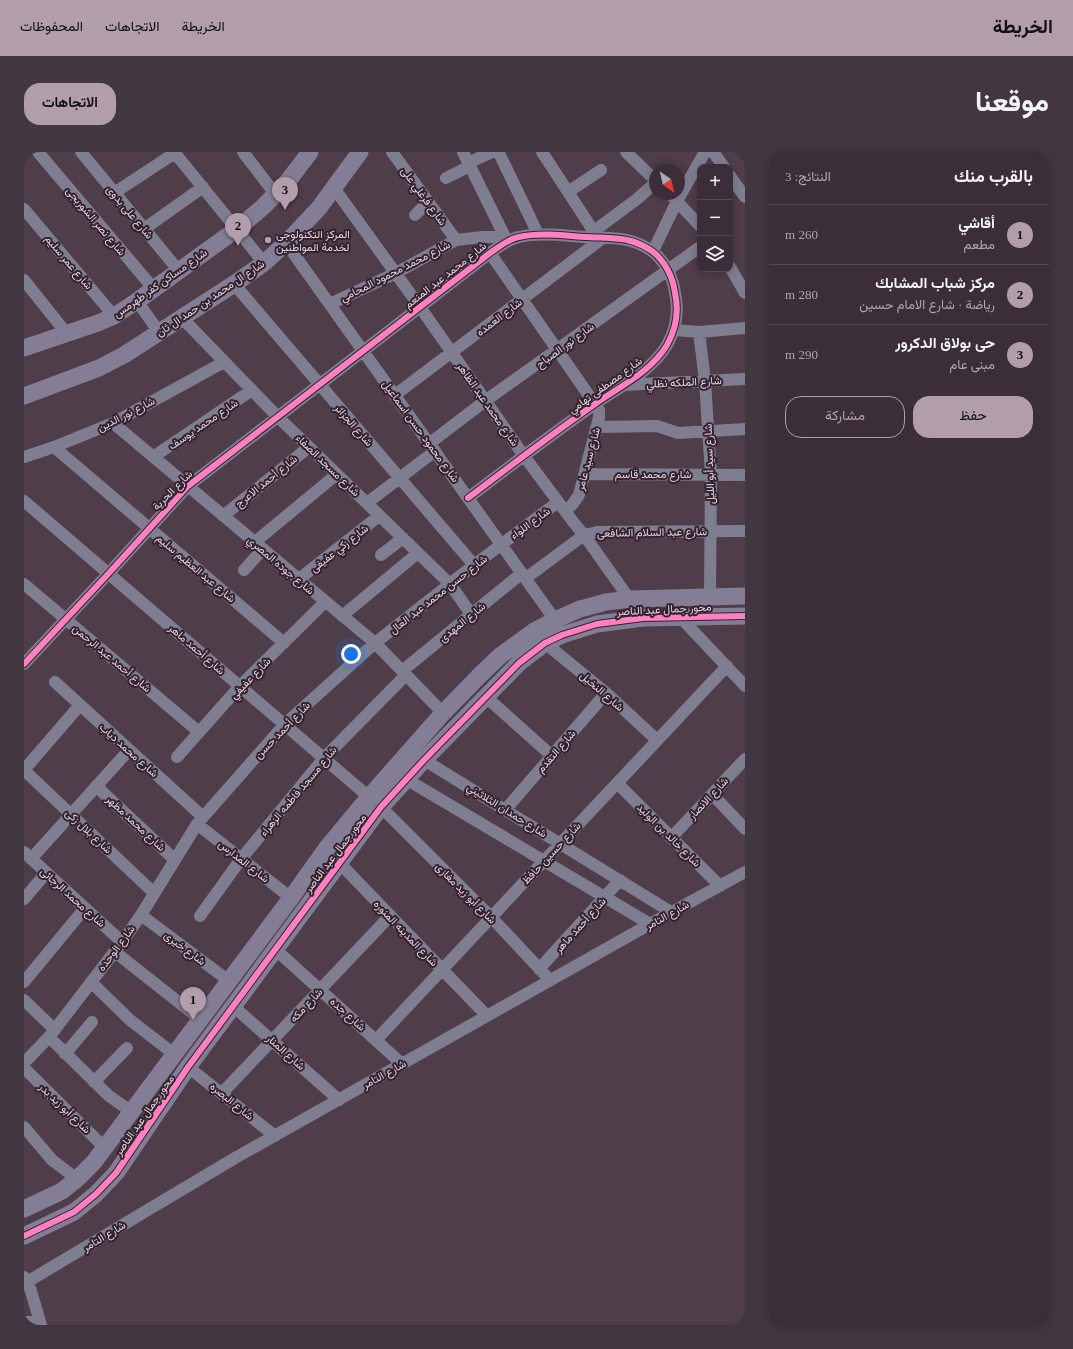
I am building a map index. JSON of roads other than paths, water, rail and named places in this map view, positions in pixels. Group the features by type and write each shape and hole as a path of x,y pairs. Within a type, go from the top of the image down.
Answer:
{"street":[{"name":"شارع نصر الشوربجى","path":"38,152 154,289"},
{"path":"243,152 276,195"},
{"name":"شارع مساكن كفر طهرمس","path":"25,345 66,334 98,323 114,316 137,301 237,229 276,195 310,152"},
{"name":"شارع ال محمد بن حمد ال ثان","path":"24,396 99,368 124,355 234,284 264,262 286,243 319,208 360,152"},
{"name":"شارع فرغلي على","path":"392,152 456,240"},
{"path":"462,152 507,241"},
{"path":"446,178 492,152"},
{"path":"496,152 499,153 538,234"},
{"path":"626,152 649,174"},
{"path":"685,181 705,152"},
{"path":"713,152 722,164"},
{"path":"546,153 568,192 598,236"},
{"name":"شارع على بدوى","path":"88,154 114,193 179,271"},
{"path":"114,193 180,154 203,187 264,262"},
{"path":"568,192 601,170"},
{"path":"733,180 745,197"},
{"path":"144,229 203,187"},
{"name":"شارع محمد عبد الظاهر","path":"334,188 396,273 524,456 584,535 631,599 643,618"},
{"name":"شارع العمده","path":"395,396 522,299 598,236 649,189"},
{"path":"653,251 673,200"},
{"path":"677,200 697,223"},
{"path":"415,215 428,202"},
{"name":"شارع عمر سليم","path":"24,209 114,316"},
{"name":"شارع محمد عبد المنعم","path":"277,416 507,241 518,237 538,234 598,236 631,241 653,251"},
{"name":"شارع محمد محمود المحامي","path":"330,304 396,273 456,240 482,236 495,237 507,241"},
{"name":"شارع محمود حسن اسماعيل","path":"286,243 555,620"},
{"name":"شارع نور الصباح","path":"367,503 400,478 432,447 485,401 697,249"},
{"name":"شارع مصطفى تهامي","path":"468,498 656,360 666,346 674,330 677,300 674,285 668,271 663,262 653,251"},
{"path":"490,253 595,404"},
{"path":"733,272 745,293"},
{"path":"24,280 66,334"},
{"name":"شارع الجزائر","path":"234,284 474,565"},
{"path":"137,301 159,332"},
{"name":"شارع مسجد الصفاء","path":"182,318 277,416 450,584 471,614"},
{"path":"674,330 699,332 745,328"},
{"name":"شارع سيد أبو الليل","path":"699,332 705,381 711,475 710,597"},
{"name":"شارع نور الدين","path":"24,457 54,447 113,423 224,362"},
{"name":"شارع الملكه نظلي","path":"623,385 745,379"},
{"name":"شارع محمد يوسف","path":"153,457 252,390"},
{"name":"شارع سيد عامر","path":"562,507 572,505 579,495 600,413 598,406 595,404"},
{"name":"شارع الحرية","path":"24,664 188,486 277,416"},
{"name":"شارع جوده المصري","path":"113,423 375,643 443,713"},
{"path":"597,427 656,426 678,432 745,429"},
{"name":"شارع أحمد الاعرج","path":"223,516 309,446"},
{"name":"شارع عبد العظيم سليم","path":"54,447 284,643"},
{"path":"244,570 259,546 337,474"},
{"name":"شارع محمد قاسم","path":"585,474 745,475"},
{"name":"شارع أحمد ماهر","path":"24,501 375,802"},
{"name":"شارع اللواء","path":"502,544 562,507"},
{"name":"شارع زكي عفيفى","path":"299,579 379,516"},
{"name":"شارع عبد السلام الشافعى","path":"524,575 584,535 596,532 745,531"},
{"path":"382,556 403,538"},
{"name":"شارع حسن محمد عبد العال","path":"375,643 502,544"},
{"path":"342,616 418,553"},
{"name":"شارع المهدى","path":"404,673 471,614 524,575"},
{"name":"شارع أحمد عبد الرحمن","path":"26,590 66,619 199,732"},
{"name":"محور جمال عبد الناصر","path":"24,1236 74,1212 96,1194 116,1173 188,1067 339,863 375,802 443,713 501,655 534,631 555,620 580,609 606,602 631,599 745,596"},
{"name":"شارع عفيفي","path":"177,756 240,686 325,602"},
{"name":"محور جمال عبد الناصر","path":"24,1209 62,1191 77,1180 94,1162 106,1148 326,849 375,802 406,779 485,696 519,663 545,643 562,635 597,624 643,618 745,616"},
{"path":"680,617 745,686"},
{"name":"شارع أحمد حسن","path":"200,820 285,724 375,643"},
{"name":"شارع النخيل","path":"545,643 606,694 657,740"},
{"name":"شارع حسين حافظ","path":"376,1040 727,666"},
{"name":"شارع مسجد فاطمه الزهراء","path":"200,916 241,859 324,758 404,673"},
{"name":"شارع محمد دياب","path":"55,682 129,750 200,820"},
{"name":"شارع التقدم","path":"506,809 606,694"},
{"path":"485,696 552,756"},
{"path":"24,770 80,705"},
{"path":"28,856 71,814 129,750"},
{"name":"شارع الانصار","path":"671,838 745,759"},
{"name":"شارع حمدان الثلاثيني","path":"424,760 506,809 671,912"},
{"name":"شارع بلال زكى","path":"24,770 154,893"},
{"path":"406,779 650,924"},
{"name":"شارع خالد بن الوليد","path":"617,783 720,886"},
{"name":"شارع محمد مظهر","path":"96,786 175,860"},
{"path":"712,794 744,826"},
{"name":"شارع أبو زيد مغازى","path":"375,802 491,918 550,980"},
{"name":"شارع المدارس","path":"200,820 241,859 291,898"},
{"name":"شارع الوحده","path":"24,1063 52,1033 118,947 141,915 200,820"},
{"name":"شارع المدينه المنوره","path":"326,849 487,1016"},
{"name":"شارع محمد الرجائى","path":"28,856 85,908 118,947 200,1019"},
{"name":"شارع التامر","path":"26,1280 275,1136 671,912 745,872"},
{"path":"24,899 46,873"},
{"name":"شارع أحمد ماهر","path":"539,969 620,880"},
{"path":"24,982 85,908"},
{"name":"شارع خيرى","path":"141,915 229,981"},
{"name":"شارع مكه","path":"222,1093 390,916"},
{"name":"شارع جده","path":"275,949 402,1064"},
{"path":"91,982 130,1020 174,1054"},
{"path":"24,1000 52,1033 65,1054 109,1096 132,1112"},
{"name":"شارع المنار","path":"233,1006 339,1100"},
{"path":"65,1054 92,1022"},
{"path":"94,1082 127,1048"},
{"name":"شارع أبو زيد بدر","path":"24,1063 106,1148"},
{"name":"شارع البصره","path":"188,1067 275,1136"},
{"path":"122,1126 139,1138"},
{"path":"24,1127 52,1160 77,1180"},
{"path":"24,1322 40,1324 26,1280"}],"place":[{"name":"حى بولاق الدكرور","path":"285,210"},
{"name":"المركز التكنولوجى لخدمة المواطنين","path":"268,240"},
{"name":"مركز شباب المشابك","path":"238,246"},
{"name":"أقاشي","path":"193,1020"}]}
